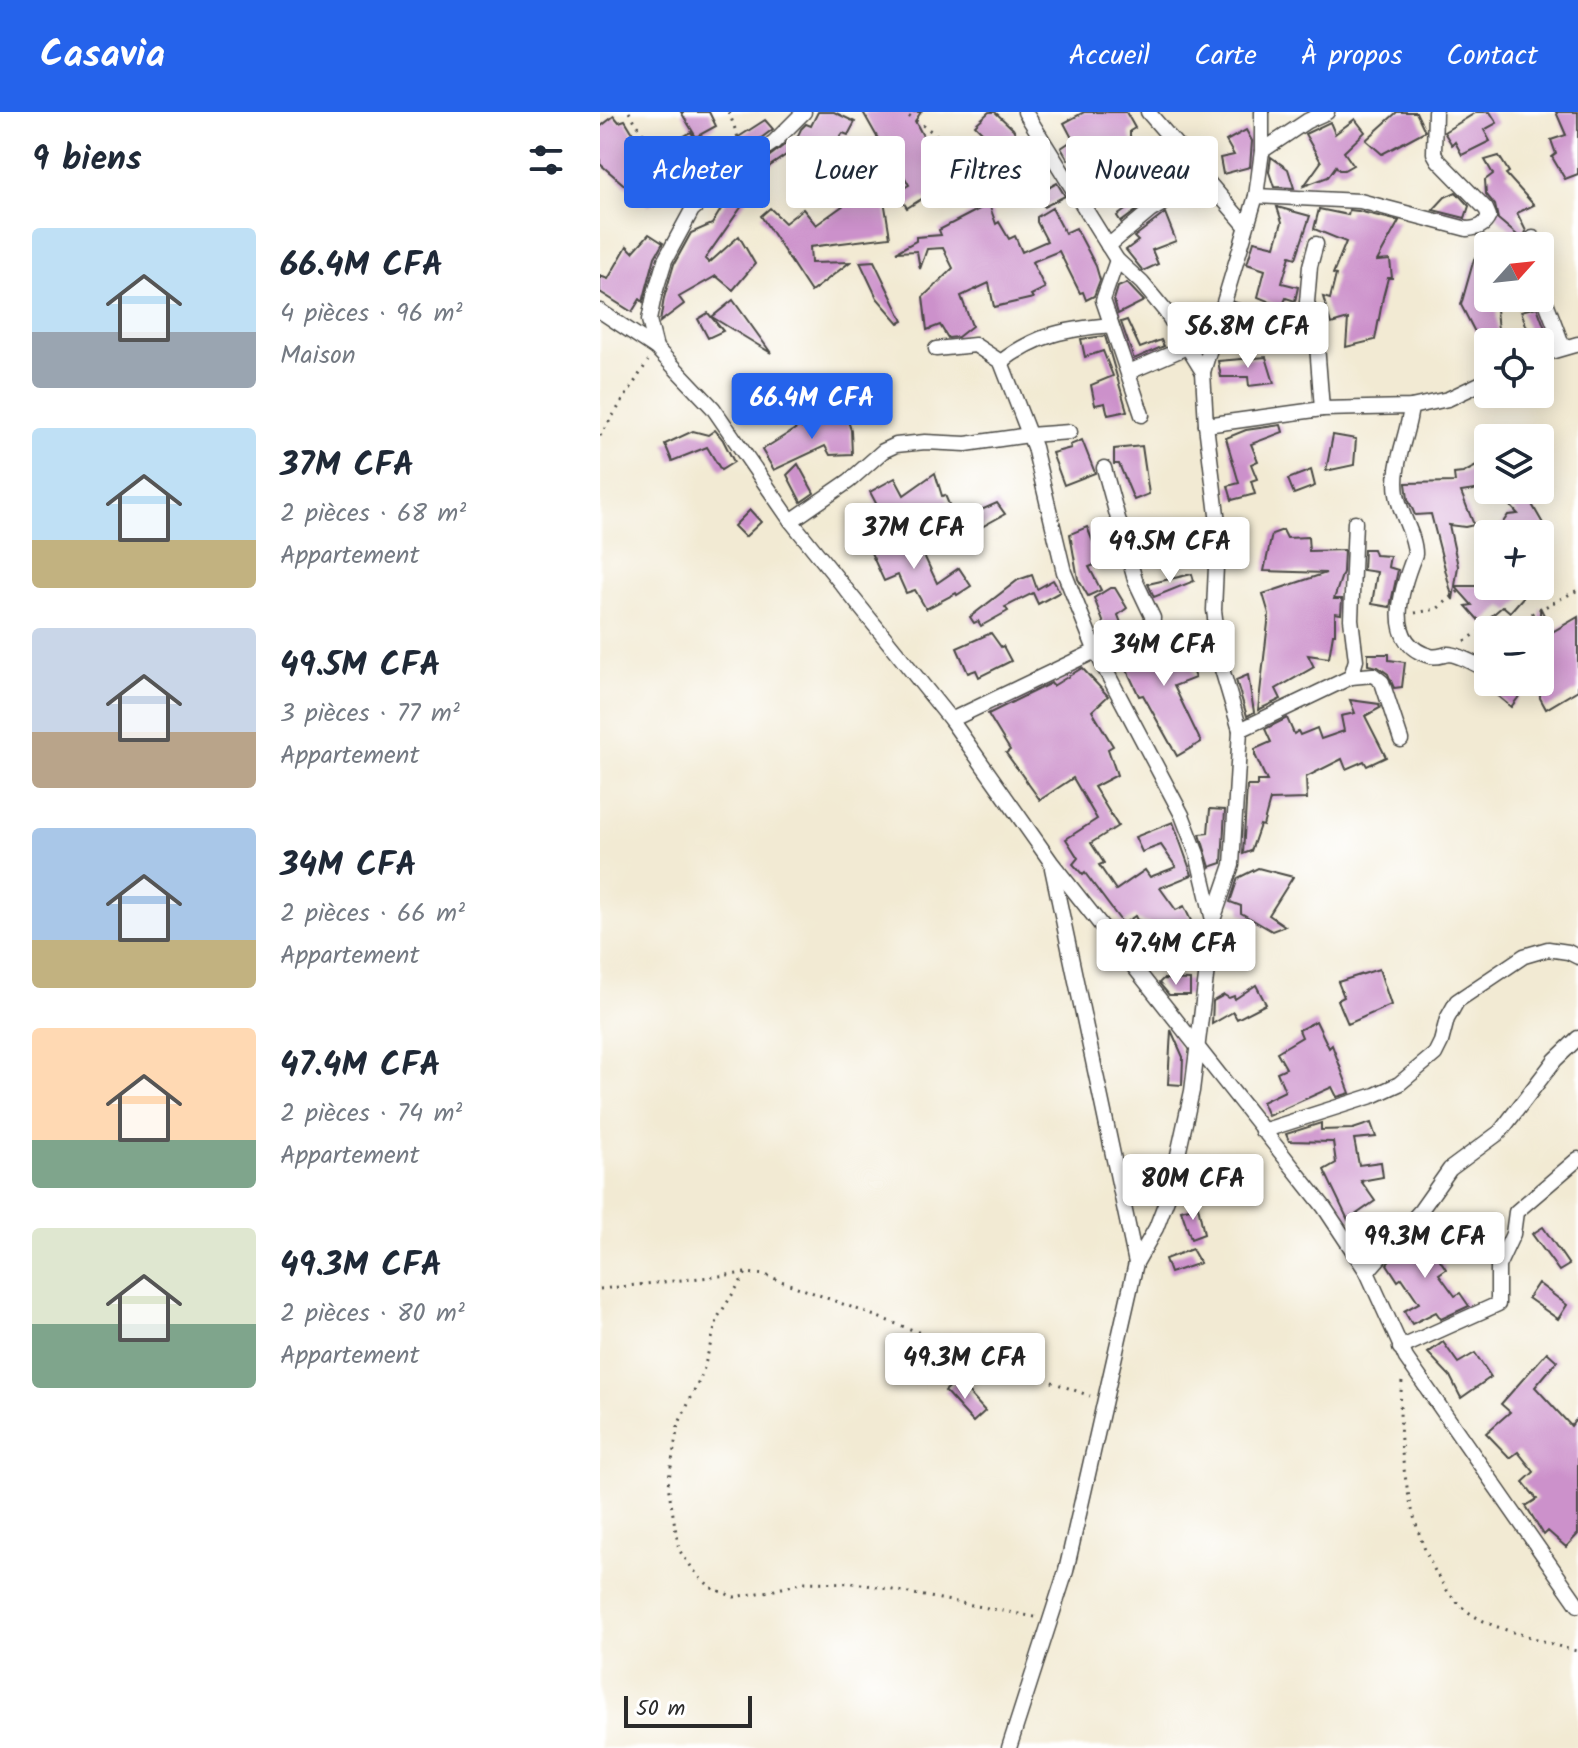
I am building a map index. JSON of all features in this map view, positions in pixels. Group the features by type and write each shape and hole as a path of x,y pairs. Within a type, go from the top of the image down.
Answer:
{"street":[{"path":"770,145 804,112"},
{"path":"1025,112 1117,260 1142,283 1166,312 1203,372"},
{"path":"1148,112 1168,136"},
{"path":"1009,1748 1066,1571 1136,1263 1156,1228 1170,1191 1192,1091 1213,920 1232,865 1240,730 1221,666 1214,610 1218,523 1203,372 1256,196 1262,151 1262,112"},
{"path":"1262,151 1307,121 1327,112"},
{"path":"1256,196 1360,201 1467,229 1478,228 1486,223 1489,216 1486,209 1434,153 1435,112"},
{"path":"1218,195 1246,226"},
{"path":"656,348 649,320 654,296 665,260 694,208"},
{"path":"1108,246 1155,208"},
{"path":"1316,244 1310,266 1307,302 1317,345 1322,409"},
{"path":"1117,260 1103,300 1142,415"},
{"path":"1554,312 1571,345"},
{"path":"601,313 656,348 713,408 791,521 951,720 1051,862 1324,1207 1367,1272 1403,1353 1578,1605"},
{"path":"1001,362 1048,335 1069,328 1111,325"},
{"path":"936,349 975,345 1001,362 1029,435 1064,572 1096,652 1182,815 1197,854 1213,920"},
{"path":"1129,372 1187,347"},
{"path":"1206,425 1322,409 1411,407 1448,399 1474,387"},
{"path":"1411,407 1396,480 1401,511 1415,545 1399,613 1404,637 1431,656 1449,654 1474,664"},
{"path":"791,521 849,481 883,451 896,445 925,442 966,444 1070,432"},
{"path":"951,720 1154,622 1135,580 1104,468"},
{"path":"1351,677 1356,660 1351,619 1355,522"},
{"path":"1240,730 1351,677 1379,677 1401,740"},
{"path":"1051,862 1136,1263"},
{"path":"1262,1131 1375,1095 1399,1084 1435,1054 1457,1001 1524,956 1548,949 1578,957"},
{"path":"1367,1272 1421,1210 1450,1169 1500,1132 1555,1060 1578,1038"},
{"path":"1403,1353 1498,1304 1498,1266 1513,1234 1516,1212 1578,1159"}],"path":[{"path":"629,112 692,210"},
{"path":"729,112 735,136"},
{"path":"902,112 941,136"},
{"path":"600,436 656,348"},
{"path":"1530,616 1578,590"},
{"path":"1399,613 1437,609 1459,591"},
{"path":"1449,654 1474,634"},
{"path":"600,1289 746,1273 765,1275 1105,1402"},
{"path":"746,1273 718,1317 702,1375 678,1425 668,1485 679,1550 698,1576 712,1588 734,1597 804,1582 856,1583 1049,1619"},
{"path":"1403,1353 1399,1436 1410,1504 1437,1575 1455,1600 1476,1618 1578,1651"}],"building":[{"path":"681,112 709,112 716,126 695,136"},
{"path":"818,112 834,112 855,122 848,135 798,136 806,124 811,126"},
{"path":"863,112 921,112 915,121 923,136 921,199 907,208 905,187 909,185 905,178 905,136 877,136"},
{"path":"989,112 995,112 1017,136 986,136 975,125"},
{"path":"1084,112 1126,112 1135,128 1130,131 1130,136 1071,136 1064,123"},
{"path":"1397,112 1416,112 1425,131 1382,154 1366,140"},
{"path":"1477,112 1490,112 1497,123 1484,130 1490,141 1462,155 1455,142 1452,145 1444,132"},
{"path":"1556,112 1578,112 1578,174 1565,179 1552,157 1556,154 1551,140 1566,135"},
{"path":"614,116 619,122 625,120 635,136 624,136 624,185 600,164 600,127"},
{"path":"1355,119 1365,132 1344,152 1353,165 1344,170 1336,166 1328,177 1304,186 1321,162 1305,134 1330,122 1335,134"},
{"path":"765,120 773,129 764,136 740,136"},
{"path":"1246,130 1252,141 1250,167 1223,174 1220,158 1234,155 1226,141"},
{"path":"786,144 786,155 770,166 770,156"},
{"path":"1499,156 1509,172 1506,174 1534,205 1517,213 1526,232 1513,232 1498,219 1495,205 1486,194 1485,180 1493,174 1485,160"},
{"path":"1271,157 1288,169 1294,188 1274,187 1269,172"},
{"path":"1057,183 1065,196 1050,204 1050,187"},
{"path":"1456,192 1469,206 1465,218 1433,210 1445,197"},
{"path":"1277,207 1310,216 1296,258 1290,256 1282,283 1298,287 1295,301 1286,298 1282,307 1258,297 1265,270 1247,264 1254,241 1275,246 1282,222"},
{"path":"722,208 741,208 705,259 709,263 739,236 755,264 733,290 716,276 679,297 684,304 660,322 674,264 691,233 712,224"},
{"path":"770,208 785,223 803,209 816,225 840,208 885,208 890,237 810,247 811,263 850,262 811,292 761,216"},
{"path":"981,208 990,208 996,224 999,222 1009,239 1015,236 1022,252 1047,241 1037,217 1052,208 1065,233 1076,228 1100,280 1094,296 1086,300 1059,251 1032,262 1045,288 1031,295 1033,298 994,307 989,283 961,296 972,326 958,337 948,338 940,325 927,330 923,297 953,268 943,248 927,249 920,269 917,251 896,252 916,241 916,237 941,235 939,230"},
{"path":"1128,208 1140,208 1121,222 1117,216"},
{"path":"1319,209 1348,215 1349,210 1358,211 1399,221 1377,261 1390,260 1392,278 1388,278 1375,340 1346,347 1348,319 1331,324 1323,297 1330,299 1336,275 1333,274 1346,242 1314,229"},
{"path":"1165,213 1176,241 1152,250 1158,264 1143,271 1126,250 1138,241 1134,237"},
{"path":"649,234 663,243 655,257 643,302 640,299 632,312 600,292 600,276 608,279 627,246 633,252"},
{"path":"1474,259 1474,312 1496,312 1498,328 1474,330 1461,305"},
{"path":"874,261 903,321 899,323 877,298 860,262"},
{"path":"1127,283 1144,301 1118,314 1114,300 1118,287"},
{"path":"733,300 771,353 712,317"},
{"path":"1234,302 1247,306 1240,332 1227,328"},
{"path":"1521,312 1539,312 1545,328 1527,328"},
{"path":"708,313 723,331 708,338 698,319"},
{"path":"1127,320 1140,348 1161,340 1164,346 1134,359 1121,322"},
{"path":"1105,336 1127,411 1108,415 1105,403 1095,405 1091,385 1113,376 1103,351 1085,357 1081,339"},
{"path":"1266,357 1274,383 1249,386 1248,377 1221,377 1218,361"},
{"path":"844,409 851,430 852,454 830,455 825,446 774,470 762,450 800,426 802,428"},
{"path":"1281,425 1283,432 1251,444 1258,461 1251,464 1257,479 1251,481 1255,494 1232,500 1228,486 1239,483 1226,438 1246,430"},
{"path":"715,430 734,462 721,470 707,447 672,461 665,444 693,431 708,435"},
{"path":"1333,435 1356,439 1354,465 1326,471"},
{"path":"1082,440 1095,473 1064,485 1052,453 1071,448 1070,445"},
{"path":"1142,446 1149,494 1134,500 1119,464 1114,464 1114,449"},
{"path":"798,464 814,493 801,502 787,475"},
{"path":"1474,467 1474,490 1461,492 1474,525 1449,525 1458,566 1453,600 1431,514 1415,515 1408,499 1406,483 1455,482 1454,474"},
{"path":"1311,470 1315,486 1294,494 1288,479"},
{"path":"935,473 942,496 945,495 956,521 997,503 1005,514 949,545 940,526 929,531 923,516 890,530 870,492 895,478 904,495"},
{"path":"1509,504 1532,504 1541,520 1505,520 1508,515 1518,514"},
{"path":"750,510 761,522 745,537 734,526"},
{"path":"1087,527 1098,554 1114,552 1115,557 1089,567 1101,590 1088,596 1078,579 1070,534"},
{"path":"1283,530 1287,538 1308,537 1309,551 1344,550 1343,572 1334,599 1342,599 1341,614 1335,613 1335,634 1329,658 1308,655 1314,667 1276,689 1281,699 1258,710 1269,614 1263,594 1326,573 1264,571 1272,534"},
{"path":"897,531 909,557 922,551 937,583 959,568 971,586 926,609 915,590 906,593 898,575 884,581 867,544"},
{"path":"1364,549 1373,549 1375,555 1390,556 1388,567 1398,570 1390,607 1372,604 1377,572 1363,570"},
{"path":"1192,574 1194,581 1154,597 1148,584"},
{"path":"1032,575 1037,589 1053,580 1060,592 1038,604 1033,593 1005,607 1008,611 981,626 978,621 974,623 970,617 1018,580"},
{"path":"1455,586 1474,586 1474,600 1521,600 1510,612 1503,606 1491,616 1475,616 1466,606 1472,605"},
{"path":"1115,588 1127,608 1118,615 1121,623 1106,629 1094,598"},
{"path":"1578,617 1578,690 1546,709 1540,698 1554,696 1554,631"},
{"path":"1172,632 1196,668 1192,670 1195,678 1174,686 1201,742 1177,756 1143,695 1139,696 1121,650 1143,639 1156,658 1166,653 1160,637"},
{"path":"991,633 1011,661 979,677 976,670 968,673 957,648"},
{"path":"1368,654 1389,654 1389,660 1405,662 1402,687 1394,688 1388,674 1368,665"},
{"path":"1082,668 1108,696 1092,711 1113,746 1108,749 1117,775 1094,787 1118,826 1091,843 1104,863 1099,865 1116,890 1145,870 1150,877 1176,867 1161,845 1142,852 1135,837 1173,822 1192,875 1160,888 1176,910 1184,906 1193,925 1191,937 1137,920 1135,916 1123,924 1085,873 1083,875 1073,864 1078,858 1066,839 1097,819 1073,778 1040,800 1006,753 1010,750 988,714 1051,683 1053,686"},
{"path":"1248,675 1254,712 1247,716 1236,680"},
{"path":"1498,696 1519,696 1511,707"},
{"path":"1350,700 1379,704 1380,708 1365,716 1386,757 1367,766 1364,761 1346,769 1342,759 1306,777 1307,799 1270,800 1263,826 1260,825 1251,851 1243,854 1247,786 1257,786 1257,781 1267,781 1255,755 1255,749 1271,742 1265,729 1287,718 1294,734 1298,731 1300,735 1317,728 1321,739 1344,731 1341,716 1355,713"},
{"path":"1210,809 1225,810 1222,863 1210,867 1200,834 1208,833"},
{"path":"1258,868 1293,877 1269,915 1285,926 1272,931 1241,913 1241,906 1230,902 1238,878"},
{"path":"1379,969 1391,1005 1348,1024 1338,1000 1344,997 1338,982"},
{"path":"1163,979 1190,980 1190,995 1169,995 1159,983"},
{"path":"1256,985 1266,1004 1237,1019 1233,1012 1212,1024 1213,1001 1224,995 1229,998 1234,996 1235,999"},
{"path":"1316,1021 1329,1048 1332,1045 1350,1093 1337,1097 1332,1087 1268,1116 1262,1102 1285,1091 1277,1072 1286,1068 1277,1052 1302,1037 1299,1030"},
{"path":"1171,1030 1183,1057 1182,1085 1168,1084"},
{"path":"1321,1123 1321,1130 1353,1129 1371,1123 1376,1137 1354,1139 1359,1165 1381,1162 1383,1177 1361,1181 1375,1201 1348,1220 1324,1170 1336,1163 1333,1142 1289,1141 1286,1134"},
{"path":"1198,1206 1204,1234 1191,1239 1181,1210"},
{"path":"1543,1227 1569,1265 1559,1271 1532,1234"},
{"path":"1419,1228 1446,1269 1439,1274 1455,1296 1460,1293 1469,1306 1441,1319 1436,1312 1412,1324 1404,1311 1419,1303 1402,1278 1398,1281 1387,1264"},
{"path":"1192,1249 1200,1263 1170,1273 1165,1259"},
{"path":"1538,1283 1567,1305 1558,1319 1528,1298"},
{"path":"1443,1342 1458,1363 1475,1353 1491,1377 1461,1398 1450,1376 1428,1353"},
{"path":"1547,1352 1557,1361 1535,1387 1571,1426 1578,1417 1578,1534 1566,1547 1548,1531 1544,1535 1526,1506 1537,1499 1523,1482 1534,1472 1518,1452 1510,1458 1486,1433 1510,1412 1501,1404"},
{"path":"957,1380 985,1411 973,1422 945,1391"}]}
